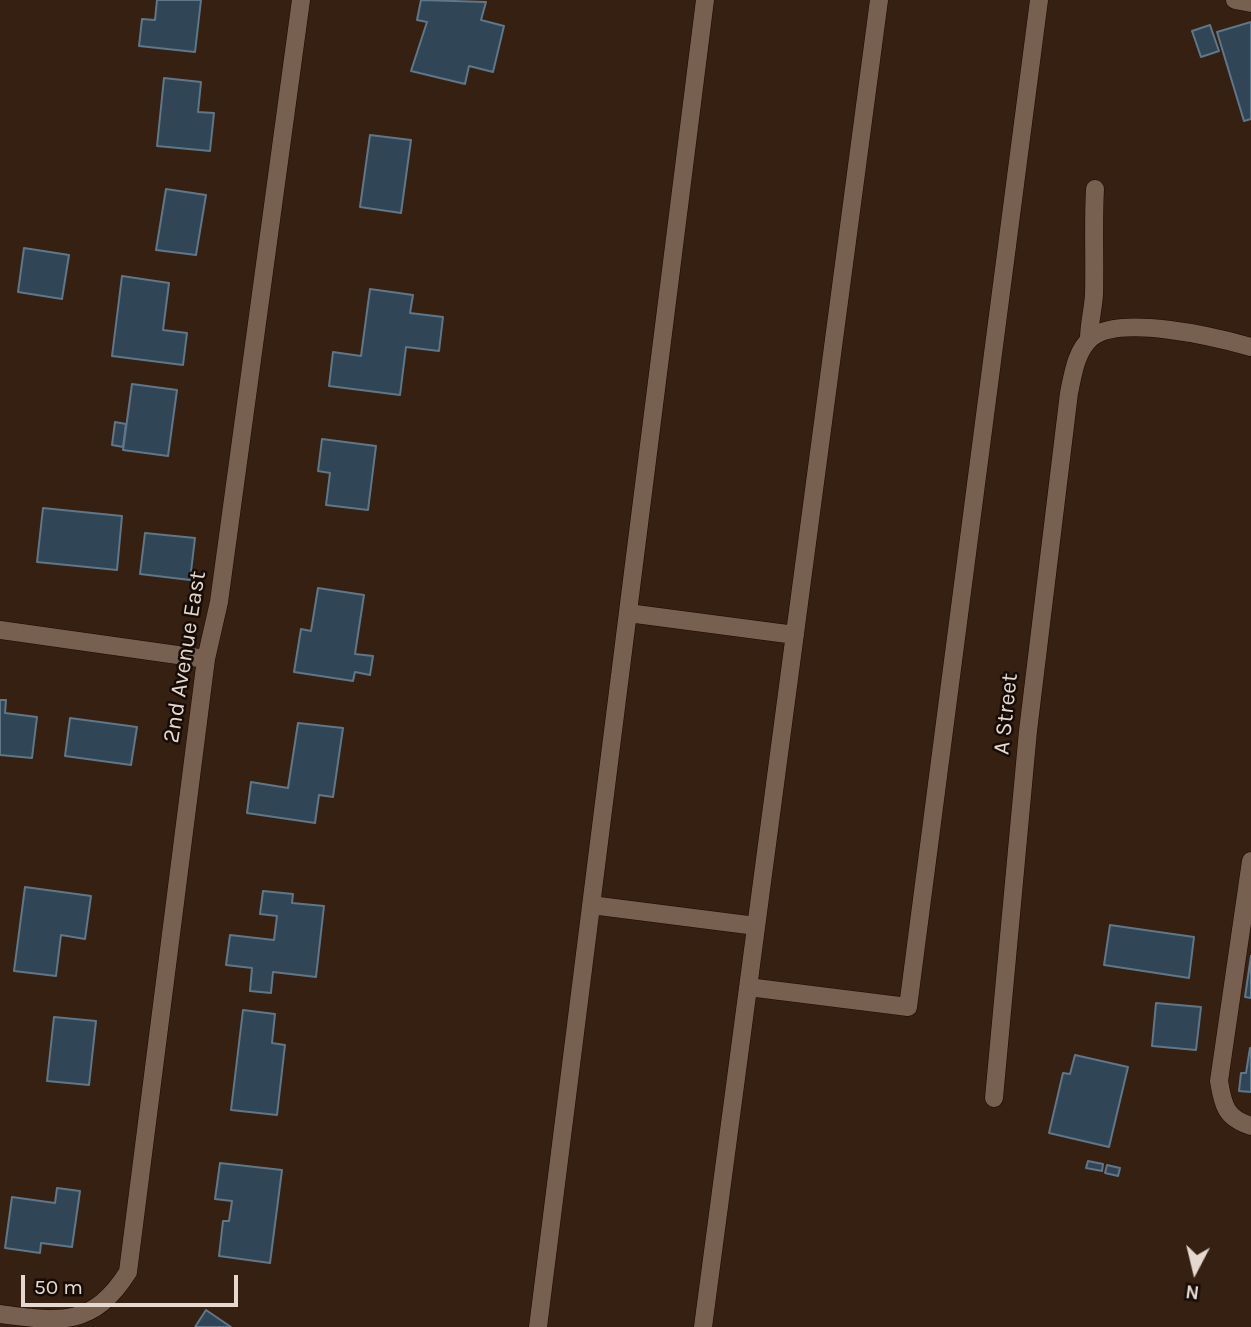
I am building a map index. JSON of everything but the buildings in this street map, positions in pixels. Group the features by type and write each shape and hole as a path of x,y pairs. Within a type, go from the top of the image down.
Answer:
{"street":[{"name":"2nd Avenue East","path":"0,1314 64,1322 96,1312 118,1290 128,1272 206,659 219,602 301,0"},
{"path":"538,1327 705,0"},
{"path":"703,1327 878,0"},
{"path":"748,987 908,1007 1039,0"},
{"path":"1235,0 1251,2"},
{"name":"A Street","path":"993,1098 1028,731 1069,393 1081,350 1089,339 1089,316 1094,298 1094,189"},
{"path":"1089,339 1113,327 1135,326 1251,347"},
{"path":"628,613 794,635"},
{"path":"0,630 206,659"},
{"path":"1251,861 1219,1082 1224,1110 1235,1121 1251,1126"},
{"path":"591,905 756,926"}]}
